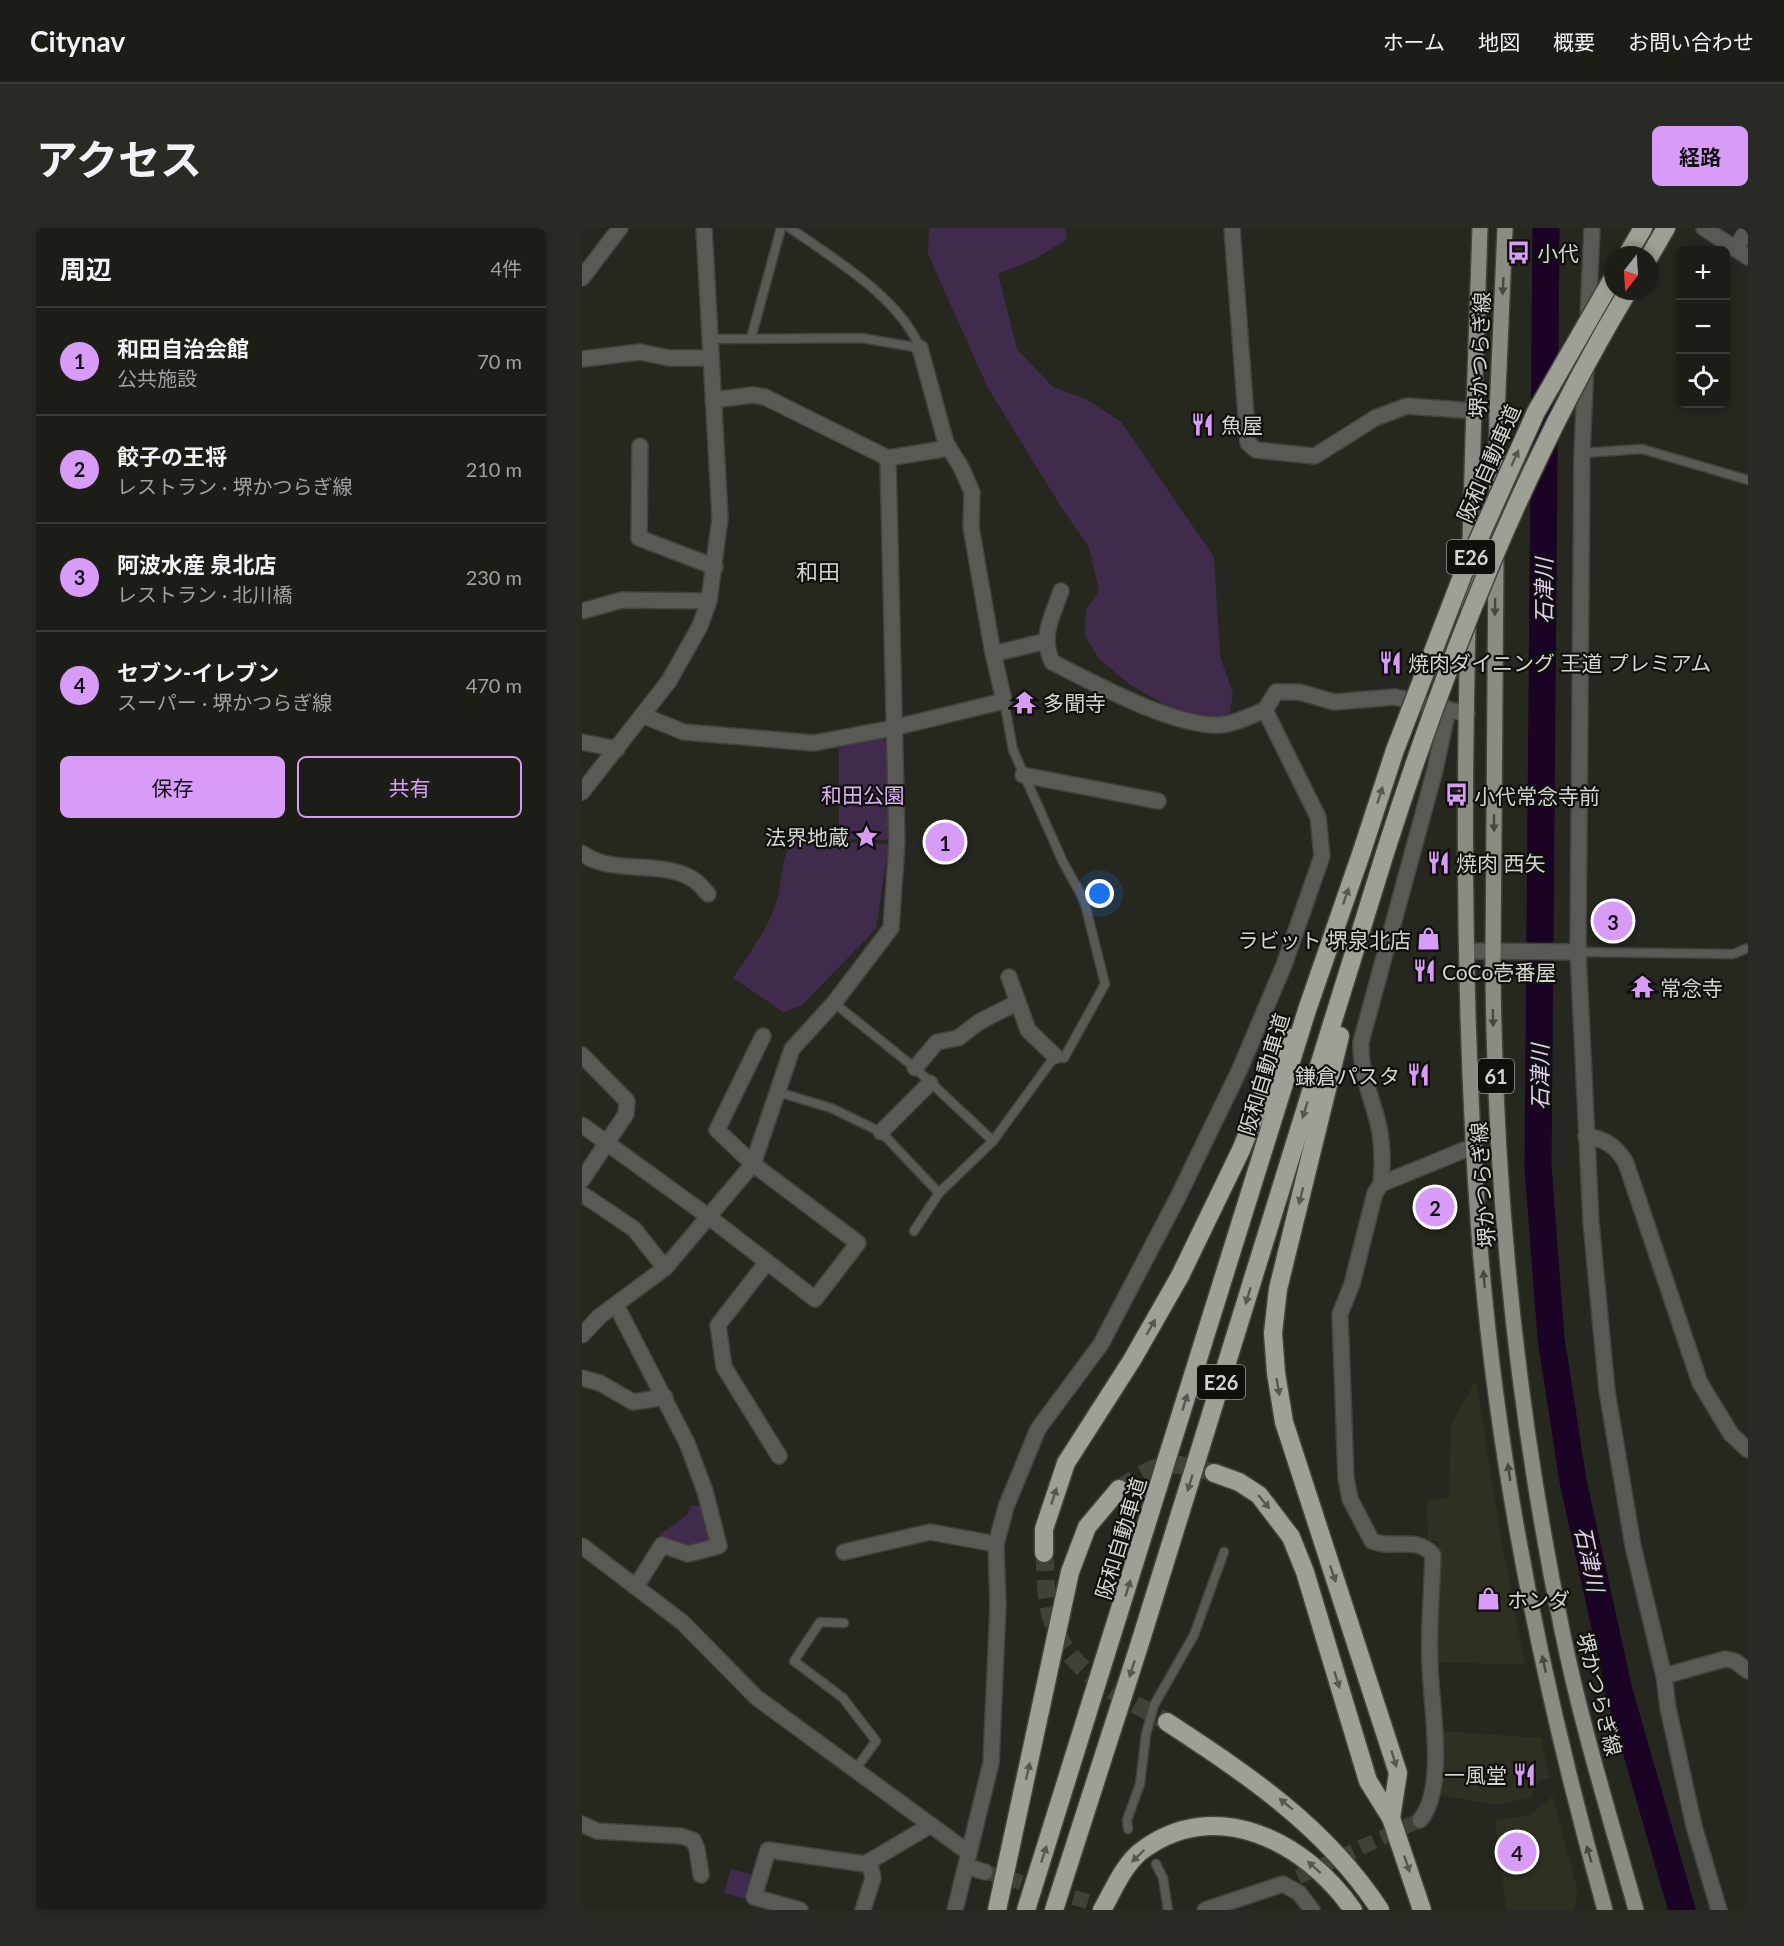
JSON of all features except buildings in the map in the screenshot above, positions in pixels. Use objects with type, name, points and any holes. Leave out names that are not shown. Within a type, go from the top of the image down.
[{"type":"highway","points":[[1632,246],[1643,228]]},
{"type":"highway","points":[[1655,246],[1666,228]]},
{"type":"highway","name":"阪和自動車道","points":[[1026,1910],[1306,1010],[1395,750],[1464,574],[1536,412],[1604,294]]},
{"type":"highway","name":"E26","points":[[1054,1910],[1140,1646],[1416,757],[1481,586],[1557,418],[1623,300]]},
{"type":"highway","points":[[1385,853],[1278,1289],[1272,1333],[1284,1422],[1398,1773],[1391,1818]]},
{"type":"highway","points":[[1044,1553],[1044,1529],[1066,1463],[1132,1360],[1180,1275],[1241,1150],[1280,1055],[1306,1010]]},
{"type":"highway","points":[[1214,1473],[1239,1482],[1259,1496],[1291,1538],[1305,1572],[1368,1781],[1391,1818],[1422,1910]]},
{"type":"highway","points":[[997,1910],[1070,1572],[1087,1527],[1119,1489]]},
{"type":"highway","points":[[1167,1722],[1256,1781],[1298,1814],[1333,1848],[1380,1910]]},
{"type":"highway","points":[[1102,1910],[1120,1877],[1139,1853],[1168,1836],[1202,1826],[1244,1828],[1278,1840],[1314,1865],[1353,1910]]},
{"type":"main road","name":"堺かつらぎ線","points":[[1480,228],[1467,714],[1467,951],[1474,1146],[1489,1331],[1535,1625],[1572,1793],[1605,1910]]},
{"type":"main road","name":"堺かつらぎ線","points":[[1505,228],[1497,414],[1493,952],[1493,1027],[1503,1201],[1515,1329],[1529,1438],[1562,1630],[1636,1910]]},
{"type":"street","points":[[582,278],[620,228]]},
{"type":"street","points":[[582,792],[644,716],[688,649],[709,600],[720,518],[704,228]]},
{"type":"street","points":[[1232,228],[1248,443],[1256,450],[1315,456],[1375,418],[1407,406],[1474,411]]},
{"type":"street","points":[[1592,228],[1582,453],[1574,952],[1596,1287],[1608,1391],[1633,1546],[1664,1676],[1668,1708],[1694,1826],[1719,1910]]},
{"type":"street","points":[[1704,228],[1742,253],[1748,229]]},
{"type":"street","points":[[644,716],[684,732],[779,742],[814,743],[893,728],[1004,701],[993,654],[971,527],[972,492],[948,448],[920,348]]},
{"type":"street","points":[[582,359],[639,352],[669,358],[711,358]]},
{"type":"street","points":[[713,400],[753,394],[765,397],[888,458],[948,448]]},
{"type":"street","points":[[640,446],[639,538],[715,567]]},
{"type":"street","points":[[582,1335],[600,1316],[665,1268],[753,1164],[792,1049],[834,1003],[891,928],[897,842],[888,458]]},
{"type":"street","points":[[1061,591],[1046,641],[1052,662],[1137,703],[1196,723],[1223,725],[1265,710],[1276,692],[1299,692],[1334,702],[1395,697],[1467,714]]},
{"type":"street","points":[[582,611],[622,600],[709,600]]},
{"type":"street","points":[[993,654],[1046,641]]},
{"type":"street","points":[[1420,1820],[1428,1811],[1433,1782],[1436,1717],[1430,1667],[1433,1555],[1426,1547],[1417,1543],[1379,1544],[1372,1541],[1350,1499],[1344,1456],[1340,1314],[1352,1284],[1375,1193],[1381,1184],[1383,1155],[1379,1125],[1360,1061],[1361,1042],[1435,770],[1448,709]]},
{"type":"street","points":[[955,1910],[991,1763],[998,1606],[996,1544],[1021,1466],[1038,1429],[1101,1344],[1178,1197],[1239,1071],[1284,964],[1322,856],[1318,817],[1265,710]]},
{"type":"street","points":[[582,742],[617,749]]},
{"type":"street","points":[[1023,775],[1158,801]]},
{"type":"street","points":[[582,853],[611,864],[676,871],[693,879],[708,894]]},
{"type":"street","points":[[1467,951],[1574,952]]},
{"type":"street","points":[[1009,977],[1028,1030],[1055,1056]]},
{"type":"street","points":[[915,1068],[937,1042],[958,1038],[979,1022],[1018,1002]]},
{"type":"street","points":[[582,1125],[709,1217],[814,1299],[858,1243],[753,1164],[717,1130],[763,1036]]},
{"type":"street","points":[[582,1055],[627,1101],[626,1114],[582,1180]]},
{"type":"street","points":[[881,1132],[930,1083]]},
{"type":"street","points":[[1586,1136],[1608,1143],[1618,1150],[1626,1162],[1700,1383],[1731,1434],[1748,1450]]},
{"type":"street","points":[[1381,1184],[1474,1146]]},
{"type":"street","points":[[582,1194],[634,1229],[665,1268]]},
{"type":"street","points":[[767,1262],[718,1325],[724,1367],[779,1456]]},
{"type":"street","points":[[616,1305],[687,1443],[705,1491],[719,1546],[688,1554],[662,1545],[637,1585]]},
{"type":"street","points":[[582,1378],[600,1383],[633,1402],[665,1397]]},
{"type":"street","points":[[844,1552],[930,1532],[996,1544]]},
{"type":"street","points":[[582,1546],[637,1585],[682,1622],[757,1698],[931,1824],[968,1860],[985,1872]]},
{"type":"street","points":[[1664,1676],[1725,1659],[1735,1661],[1748,1671]]},
{"type":"street","points":[[582,1824],[597,1831],[681,1836],[693,1840],[697,1849],[701,1875]]},
{"type":"street","points":[[800,1910],[754,1897],[768,1850],[865,1864],[931,1824]]},
{"type":"street","points":[[863,1910],[873,1878],[869,1861]]},
{"type":"street","points":[[1205,1910],[1298,1877]]},
{"type":"street","points":[[1283,1884],[1299,1893],[1312,1910]]},
{"type":"lane","points":[[751,338],[781,228]]},
{"type":"lane","points":[[790,228],[857,275],[912,328],[920,348]]},
{"type":"lane","points":[[710,339],[862,338],[920,348]]},
{"type":"lane","points":[[1582,453],[1642,449],[1748,480]]},
{"type":"lane","points":[[914,1231],[939,1193],[993,1141],[1055,1056],[1064,1058],[1106,984],[1084,900],[1063,862],[1013,750],[1004,701]]},
{"type":"lane","points":[[1574,952],[1733,954],[1748,948]]},
{"type":"lane","points":[[834,1003],[915,1068],[993,1141]]},
{"type":"lane","points":[[778,1092],[831,1108],[881,1132],[939,1193]]},
{"type":"lane","points":[[1128,1829],[1127,1820],[1140,1784],[1146,1734],[1154,1705],[1194,1635],[1224,1552]]},
{"type":"lane","points":[[844,1623],[820,1622],[794,1661],[843,1698],[876,1741],[855,1770]]},
{"type":"lane","points":[[1156,1864],[1163,1878],[1168,1910]]},
{"type":"shaded area","points":[[1476,1380],[1501,1537],[1525,1665],[1436,1662],[1438,1541],[1428,1541],[1427,1501],[1449,1497],[1451,1425]]},
{"type":"shaded area","points":[[1442,1731],[1541,1738],[1550,1778],[1539,1781],[1530,1798],[1496,1805],[1442,1795],[1438,1791]]},
{"type":"shaded area","points":[[1553,1796],[1575,1881],[1577,1892],[1575,1910],[1506,1910],[1495,1820],[1531,1815]]},
{"type":"green space","points":[[929,228],[1065,228],[1067,239],[1035,259],[998,274],[1017,349],[1053,387],[1086,399],[1121,422],[1214,557],[1220,656],[1233,694],[1228,721],[1182,714],[1132,686],[1099,659],[1085,636],[1086,610],[1099,591],[1089,547],[1061,507],[987,386],[928,254]]},
{"type":"green space","name":"和田公園","points":[[879,737],[887,743],[889,840],[839,839],[839,746]]},
{"type":"green space","points":[[797,831],[808,832],[808,841],[889,844],[889,856],[886,861],[876,929],[801,1006],[783,1012],[733,978],[760,937],[776,904],[785,857],[796,840]]},
{"type":"green space","points":[[692,1505],[702,1507],[709,1537],[704,1543],[689,1548],[659,1535],[686,1516]]},
{"type":"green space","points":[[731,1869],[753,1875],[746,1899],[724,1893]]},
{"type":"waterway","name":"石津川","points":[[1546,228],[1538,1167],[1551,1338],[1573,1481],[1619,1691],[1682,1910]]},
{"type":"tunnel","points":[[1119,1489],[1144,1473],[1164,1466],[1185,1466],[1214,1473]]},
{"type":"tunnel","points":[[1044,1553],[1046,1591],[1054,1626],[1076,1662],[1109,1689],[1167,1722]]},
{"type":"tunnel","points":[[1298,1877],[1420,1820]]},
{"type":"tunnel","points":[[985,1872],[1117,1910]]},
{"type":"place","name":"小代","points":[[1519,252]]},
{"type":"place","name":"魚屋","points":[[1203,424]]},
{"type":"place","name":"焼肉ダイニング 王道 プレミアム","points":[[1390,662]]},
{"type":"place","name":"多聞寺","points":[[1025,702]]},
{"type":"place","name":"小代常念寺前","points":[[1456,795]]},
{"type":"place","name":"法界地蔵","points":[[867,836]]},
{"type":"place","name":"和田自治会館","points":[[945,842]]},
{"type":"place","name":"焼肉 西矢","points":[[1438,862]]},
{"type":"place","name":"阿波水産 泉北店","points":[[1613,921]]},
{"type":"place","name":"ラビット 堺泉北店","points":[[1429,939]]},
{"type":"place","name":"CoCo壱番屋","points":[[1424,971]]},
{"type":"place","name":"常念寺","points":[[1642,987]]},
{"type":"place","name":"鎌倉パスタ","points":[[1418,1075]]},
{"type":"place","name":"餃子の王将","points":[[1435,1207]]},
{"type":"place","name":"ホンダ","points":[[1489,1599]]},
{"type":"place","name":"一風堂","points":[[1525,1774]]},
{"type":"place","name":"セブン-イレブン","points":[[1517,1852]]},
{"type":"district","name":"和田","points":[[818,571]]}]
